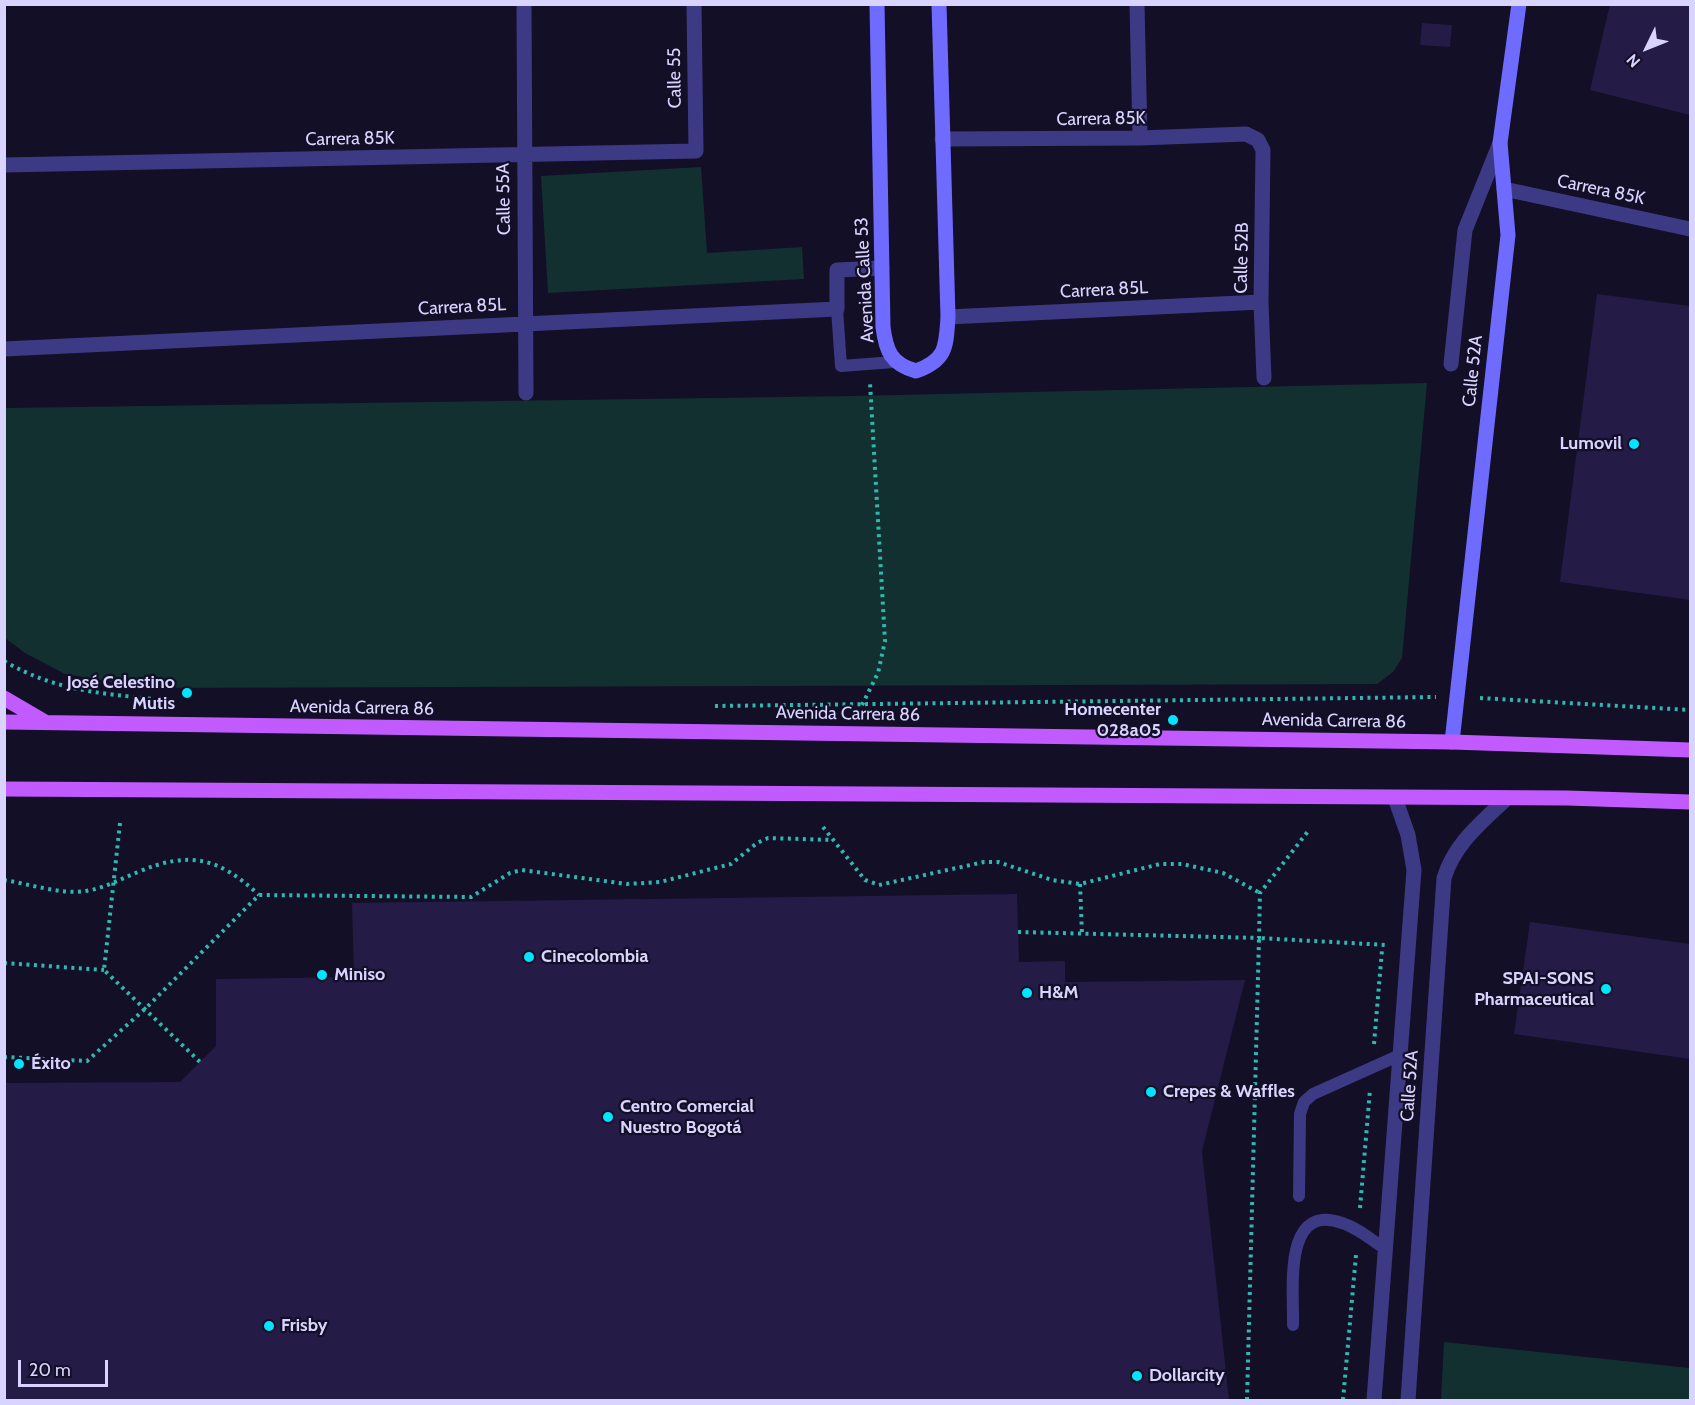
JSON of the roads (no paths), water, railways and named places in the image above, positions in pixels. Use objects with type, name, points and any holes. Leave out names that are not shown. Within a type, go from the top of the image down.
[{"type":"main road","points":[[4,698],[47,723]]},
{"type":"main road","name":"Avenida Carrera 86","points":[[4,722],[1452,742],[1690,750]]},
{"type":"main road","points":[[4,789],[1508,798],[1690,802]]},
{"type":"street","name":"Calle 55A","points":[[524,4],[526,393]]},
{"type":"street","name":"Calle 55","points":[[694,4],[696,151]]},
{"type":"street","name":"Avenida Calle 53","points":[[877,4],[882,268],[886,347],[894,362],[916,371],[930,366],[945,348],[948,317],[939,4]]},
{"type":"street","points":[[1137,4],[1140,138]]},
{"type":"street","name":"Calle 52A","points":[[1452,742],[1508,235],[1500,143],[1520,4]]},
{"type":"street","name":"Carrera 85K","points":[[942,139],[1140,138],[1246,134],[1258,140]]},
{"type":"street","name":"Calle 52B","points":[[1258,140],[1263,150],[1261,302],[1264,378]]},
{"type":"street","points":[[1452,364],[1465,230],[1500,143]]},
{"type":"street","name":"Carrera 85K","points":[[4,165],[696,151]]},
{"type":"street","name":"Carrera 85K","points":[[1504,189],[1690,228]]},
{"type":"street","points":[[837,309],[837,270],[882,268]]},
{"type":"street","name":"Carrera 85L","points":[[948,317],[1261,302]]},
{"type":"street","name":"Carrera 85L","points":[[4,349],[837,309]]},
{"type":"street","name":"Calle 52A","points":[[1374,1401],[1414,870],[1408,836],[1395,798]]},
{"type":"street","name":"Calle 52A","points":[[1408,1401],[1444,878],[1449,859],[1464,838],[1508,798]]},
{"type":"lane","points":[[837,309],[841,366],[894,362]]},
{"type":"lane","points":[[1299,1196],[1300,1114],[1304,1102],[1313,1094],[1400,1055]]},
{"type":"lane","points":[[1293,1325],[1295,1249],[1299,1235],[1305,1228],[1321,1221],[1342,1222],[1385,1250]]},
{"type":"place","name":"Lumovil","points":[[1634,444]]},
{"type":"place","name":"José Celestino Mutis","points":[[187,693]]},
{"type":"place","name":"Homecenter 028a05","points":[[1173,720]]},
{"type":"place","name":"Cinecolombia","points":[[529,957]]},
{"type":"place","name":"Miniso","points":[[322,975]]},
{"type":"place","name":"SPAI-SONS Pharmaceutical","points":[[1606,989]]},
{"type":"place","name":"H&M","points":[[1027,993]]},
{"type":"place","name":"Éxito","points":[[19,1064]]},
{"type":"place","name":"Crepes & Waffles","points":[[1151,1092]]},
{"type":"place","name":"Centro Comercial Nuestro Bogotá","points":[[608,1117]]},
{"type":"place","name":"Frisby","points":[[269,1326]]},
{"type":"place","name":"Dollarcity","points":[[1137,1376]]}]
